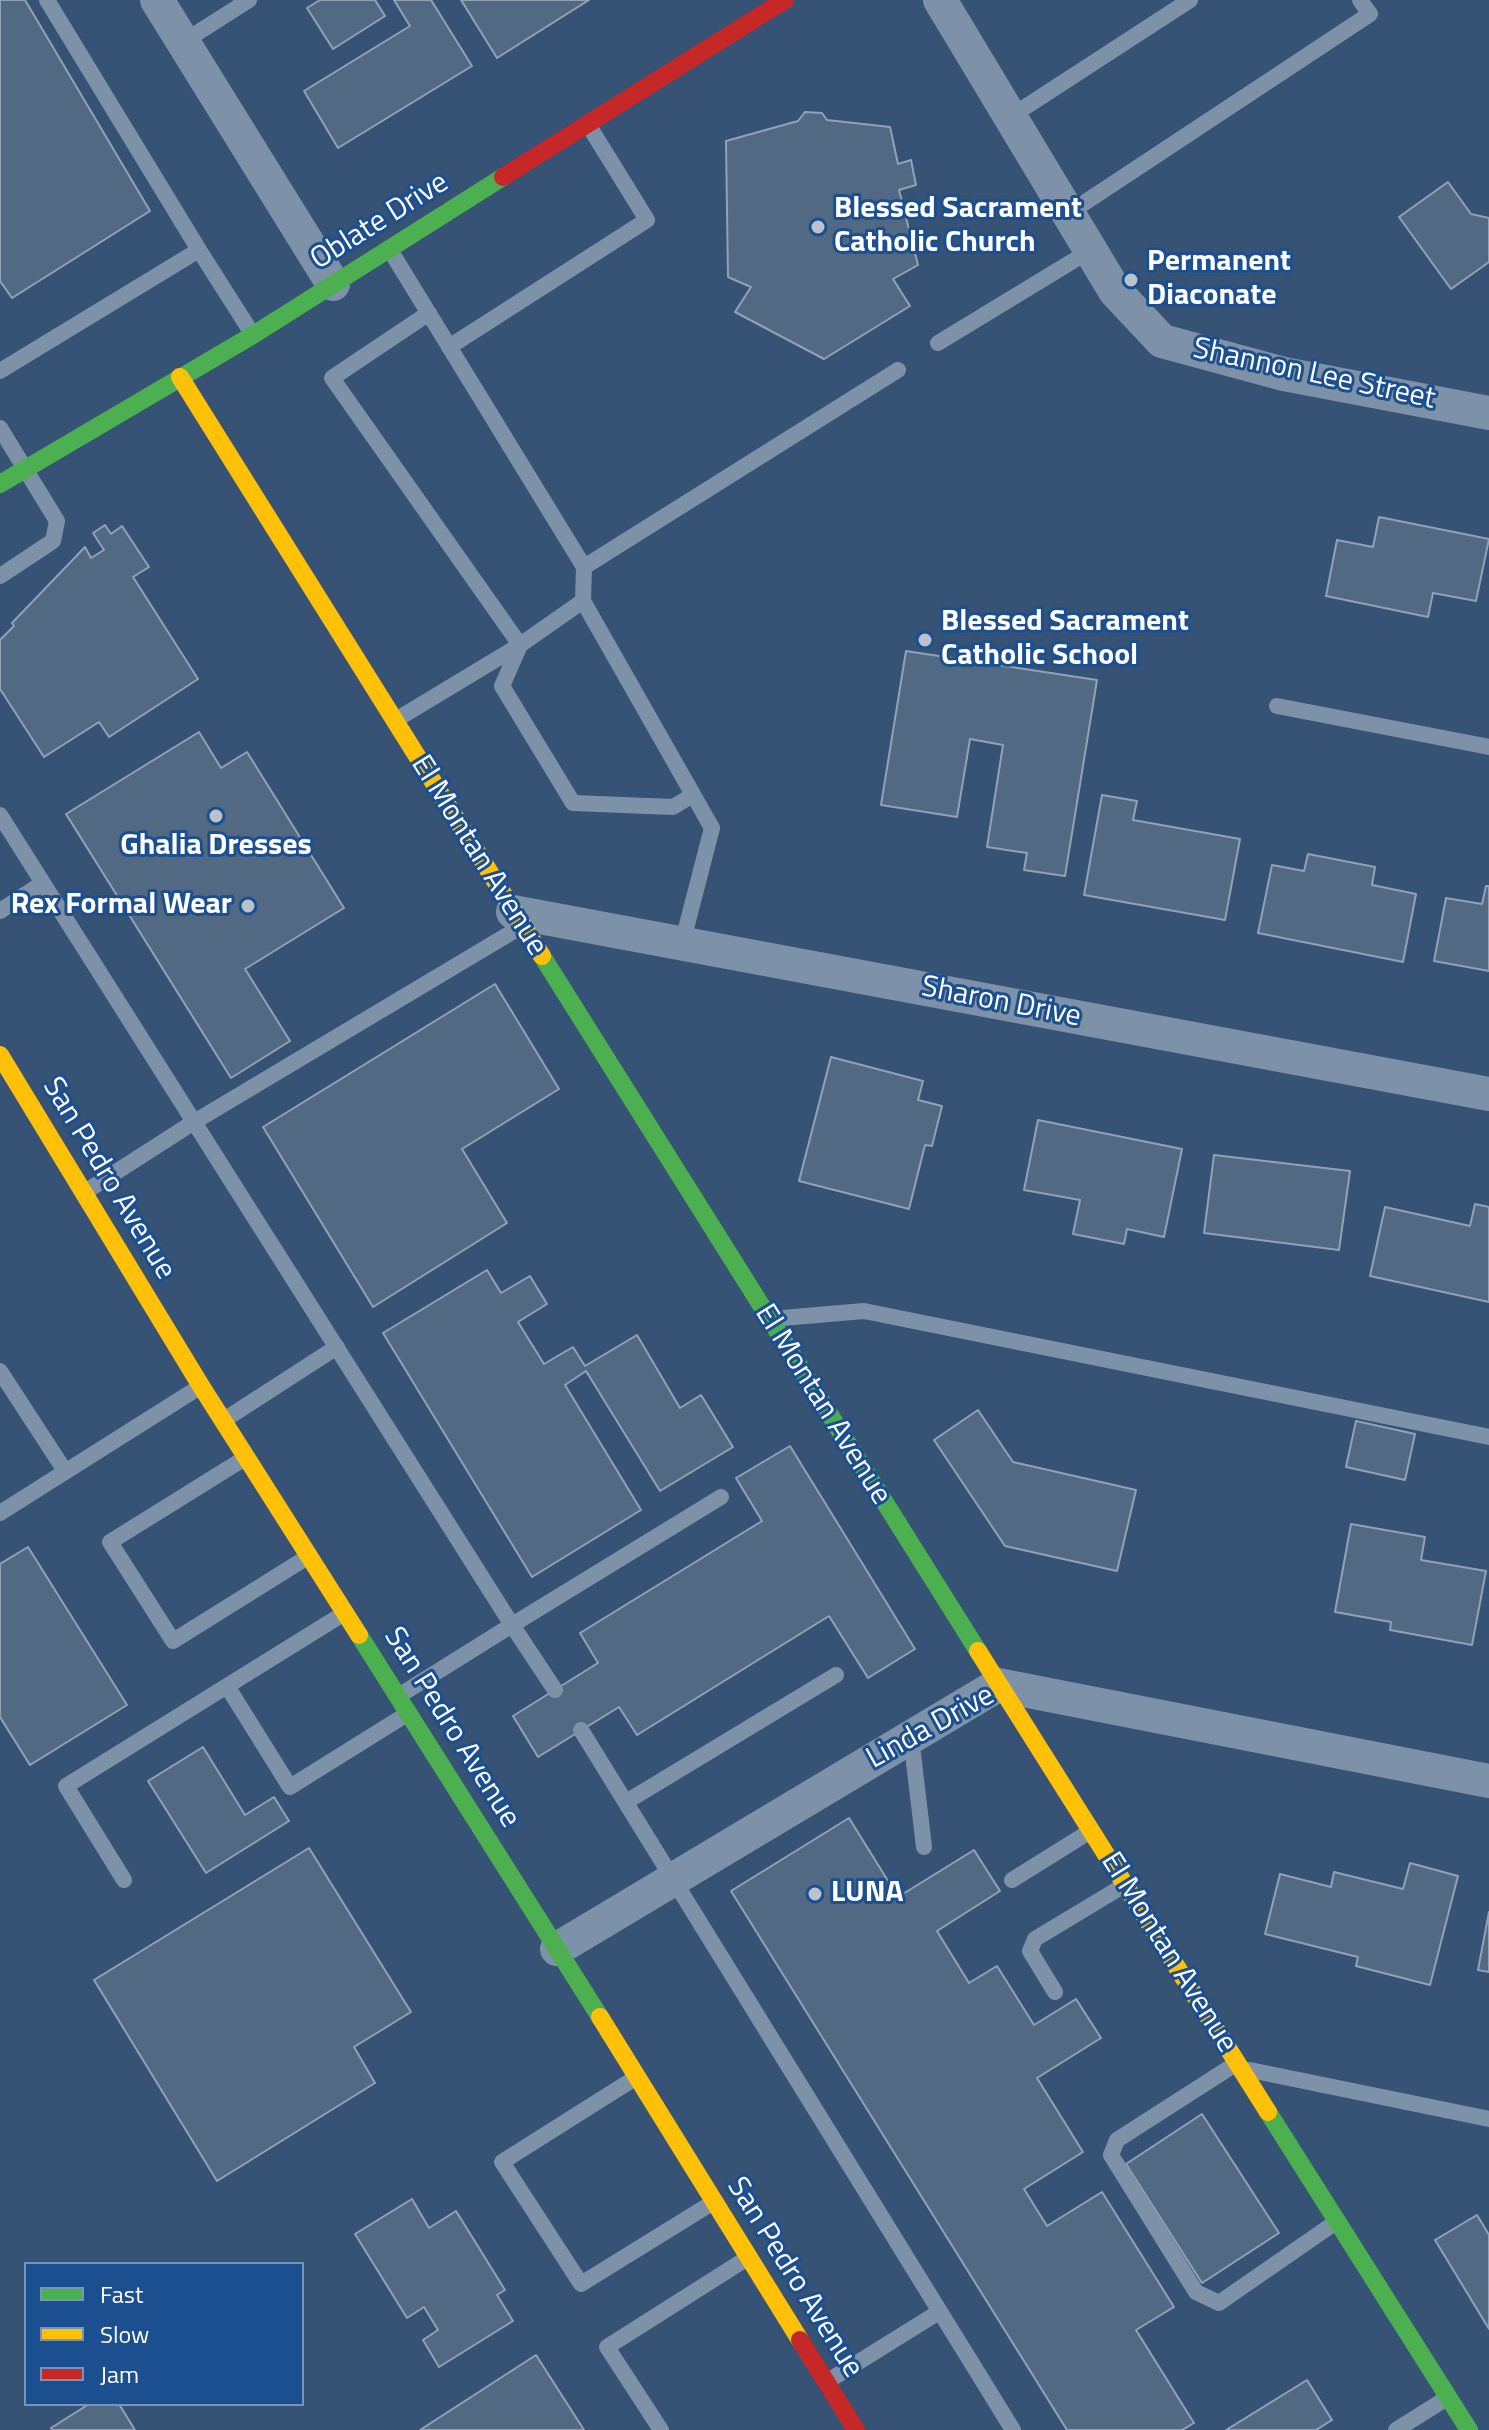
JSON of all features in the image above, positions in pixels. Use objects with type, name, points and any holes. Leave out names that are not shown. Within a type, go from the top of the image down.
[{"type":"street","points":[[157,0],[333,284]]},
{"type":"street","name":"Oblate Drive","points":[[0,484],[253,335],[785,0]]},
{"type":"street","name":"Shannon Lee Street","points":[[948,6],[1010,117],[1115,291],[1162,341],[1284,374],[1489,413]]},
{"type":"street","name":"El Montan Avenue","points":[[180,377],[768,1319],[1469,2430]]},
{"type":"street","name":"Sharon Drive","points":[[517,919],[682,944],[1489,1094]]},
{"type":"street","name":"San Pedro Avenue","points":[[0,1055],[201,1386],[409,1713],[856,2430]]},
{"type":"street","name":"Linda Drive","points":[[557,1949],[998,1685],[1489,1781]]},
{"type":"lane","points":[[47,0],[253,335]]},
{"type":"lane","points":[[183,42],[249,0]]},
{"type":"lane","points":[[1010,117],[1190,0]]},
{"type":"lane","points":[[1069,213],[1370,14],[1360,0]]},
{"type":"lane","points":[[449,347],[647,220],[587,124]]},
{"type":"lane","points":[[389,249],[584,567],[583,601],[712,828],[682,944]]},
{"type":"lane","points":[[0,371],[199,250]]},
{"type":"lane","points":[[938,343],[1091,250]]},
{"type":"lane","points":[[429,313],[332,378],[520,645]]},
{"type":"lane","points":[[584,567],[898,370]]},
{"type":"lane","points":[[0,428],[57,521],[53,541],[0,576]]},
{"type":"lane","points":[[394,721],[520,645],[583,601]]},
{"type":"lane","points":[[520,645],[502,686],[573,803],[673,807],[693,795]]},
{"type":"lane","points":[[1277,706],[1489,747]]},
{"type":"lane","points":[[0,815],[555,1690]]},
{"type":"lane","points":[[0,911],[43,883]]},
{"type":"lane","points":[[83,1193],[517,919]]},
{"type":"lane","points":[[768,1319],[864,1311],[1489,1437]]},
{"type":"lane","points":[[223,1420],[337,1347]]},
{"type":"lane","points":[[0,1371],[65,1471]]},
{"type":"lane","points":[[0,1513],[201,1386]]},
{"type":"lane","points":[[246,1457],[110,1542],[118,1555],[173,1641],[309,1557]]},
{"type":"lane","points":[[398,1697],[721,1497]]},
{"type":"lane","points":[[124,1880],[66,1786],[344,1613]]},
{"type":"lane","points":[[626,1802],[836,1675]]},
{"type":"lane","points":[[227,1686],[290,1787],[409,1713]]},
{"type":"lane","points":[[581,1730],[1013,2430]]},
{"type":"lane","points":[[911,1737],[924,1847]]},
{"type":"lane","points":[[1012,1880],[1090,1831]]},
{"type":"lane","points":[[1055,1992],[1030,1951],[1035,1939],[1125,1885]]},
{"type":"lane","points":[[1337,2221],[1219,2303],[1196,2292],[1111,2155],[1117,2140],[1239,2065],[1489,2119]]},
{"type":"lane","points":[[637,2077],[502,2162],[581,2284],[714,2201]]},
{"type":"lane","points":[[661,2430],[607,2347],[749,2257]]},
{"type":"lane","points":[[826,2383],[939,2312]]},
{"type":"lane","points":[[1396,2430],[1449,2397]]},
{"type":"building","points":[[0,0],[25,0],[150,211],[12,298],[0,281]]},
{"type":"building","points":[[320,0],[375,0],[385,16],[333,49],[307,8]]},
{"type":"building","points":[[394,0],[431,0],[472,66],[338,148],[304,91],[410,26]]},
{"type":"building","points":[[461,0],[589,0],[497,58]]},
{"type":"building","name":"Blessed Sacrament Catholic Church","points":[[805,112],[822,113],[827,120],[890,127],[898,164],[911,160],[916,185],[899,190],[918,265],[893,279],[910,306],[824,359],[735,312],[751,287],[728,277],[726,141],[798,121]]},
{"type":"building","points":[[1448,182],[1471,214],[1489,218],[1489,262],[1451,289],[1399,217]]},
{"type":"building","points":[[1379,517],[1489,539],[1476,601],[1433,593],[1428,617],[1326,596],[1337,540],[1373,547]]},
{"type":"building","points":[[105,525],[111,534],[122,526],[149,567],[133,577],[198,679],[109,737],[99,722],[44,757],[0,689],[0,640],[14,626],[12,623],[85,547],[91,558],[104,550],[93,533]]},
{"type":"building","points":[[906,651],[1097,680],[1065,876],[1024,870],[1027,853],[987,847],[1003,745],[970,739],[957,817],[881,805]]},
{"type":"building","points":[[199,732],[221,768],[247,752],[344,908],[245,969],[290,1041],[231,1078],[66,814]]},
{"type":"building","points":[[1102,795],[1137,801],[1133,820],[1240,839],[1225,920],[1084,895]]},
{"type":"building","points":[[1308,854],[1375,867],[1372,885],[1416,894],[1403,962],[1258,933],[1272,865],[1304,871]]},
{"type":"building","points":[[1486,886],[1489,886],[1489,971],[1434,961],[1446,898],[1482,904]]},
{"type":"building","points":[[495,984],[559,1089],[462,1149],[507,1223],[373,1307],[263,1127]]},
{"type":"building","points":[[831,1057],[923,1081],[918,1100],[942,1106],[932,1146],[925,1145],[909,1209],[799,1181]]},
{"type":"building","points":[[1038,1120],[1182,1149],[1164,1237],[1127,1229],[1124,1244],[1073,1234],[1080,1200],[1024,1190]]},
{"type":"building","points":[[1214,1155],[1350,1171],[1339,1250],[1204,1233]]},
{"type":"building","points":[[1475,1204],[1489,1207],[1489,1302],[1370,1276],[1385,1207],[1470,1226]]},
{"type":"building","points":[[487,1270],[501,1293],[530,1276],[547,1304],[518,1322],[544,1364],[573,1347],[585,1366],[637,1335],[680,1408],[701,1395],[733,1447],[660,1491],[586,1371],[565,1385],[641,1510],[532,1577],[383,1333]]},
{"type":"building","points":[[978,1410],[1013,1462],[1136,1490],[1117,1571],[1005,1546],[934,1440]]},
{"type":"building","points":[[1356,1421],[1415,1434],[1405,1480],[1346,1467]]},
{"type":"building","points":[[790,1446],[915,1649],[868,1678],[829,1616],[637,1735],[619,1707],[538,1757],[513,1716],[598,1663],[580,1633],[762,1521],[736,1478]]},
{"type":"building","points":[[1351,1524],[1425,1537],[1421,1560],[1486,1571],[1472,1645],[1390,1630],[1391,1622],[1335,1612]]},
{"type":"building","points":[[28,1547],[127,1705],[30,1765],[0,1717],[0,1564]]},
{"type":"building","points":[[203,1747],[245,1815],[274,1797],[289,1821],[206,1873],[148,1781]]},
{"type":"building","points":[[849,1818],[898,1897],[974,1850],[1000,1891],[937,1931],[969,1983],[997,1966],[1034,2025],[1076,1999],[1101,2038],[1037,2078],[1083,2152],[1024,2189],[1047,2226],[1102,2192],[1174,2307],[1136,2330],[1194,2423],[1182,2430],[1067,2430],[731,1891]]},
{"type":"building","points":[[309,1848],[411,2012],[354,2047],[375,2083],[217,2181],[94,1980]]},
{"type":"building","points":[[1410,1863],[1458,1876],[1430,1985],[1356,1966],[1358,1957],[1265,1934],[1280,1874],[1331,1887],[1334,1872],[1403,1889]]},
{"type":"building","points":[[1489,1912],[1489,1972],[1478,1970]]},
{"type":"building","points":[[1202,2114],[1279,2233],[1202,2283],[1126,2164]]},
{"type":"building","points":[[412,2199],[429,2228],[456,2211],[505,2290],[497,2295],[513,2321],[439,2367],[423,2340],[438,2330],[424,2307],[407,2318],[355,2234]]},
{"type":"building","points":[[1477,2215],[1489,2235],[1489,2329],[1435,2240]]},
{"type":"building","points":[[536,2355],[584,2430],[420,2430]]},
{"type":"building","points":[[1307,2380],[1332,2420],[1316,2430],[1226,2430]]},
{"type":"building","points":[[86,2406],[120,2406],[135,2430],[52,2430]]},
{"type":"traffic: fast","points":[[0,484],[253,335],[503,177]]},
{"type":"traffic: fast","points":[[542,956],[978,1651]]},
{"type":"traffic: fast","points":[[359,1635],[600,2017]]},
{"type":"traffic: fast","points":[[1268,2112],[1469,2430]]},
{"type":"traffic: slow","points":[[180,377],[542,956]]},
{"type":"traffic: slow","points":[[0,1055],[201,1386],[359,1635]]},
{"type":"traffic: slow","points":[[978,1651],[1268,2112]]},
{"type":"traffic: slow","points":[[600,2017],[800,2340]]},
{"type":"traffic: jam","points":[[503,177],[785,0]]},
{"type":"traffic: jam","points":[[800,2340],[856,2430]]},
{"type":"place","name":"Blessed Sacrament Catholic Church","points":[[818,227]]},
{"type":"place","name":"Permanent Diaconate","points":[[1131,280]]},
{"type":"place","name":"Blessed Sacrament Catholic School","points":[[925,640]]},
{"type":"place","name":"Ghalia Dresses","points":[[216,816]]},
{"type":"place","name":"Rex Formal Wear","points":[[248,906]]},
{"type":"place","name":"LUNA","points":[[815,1894]]}]
